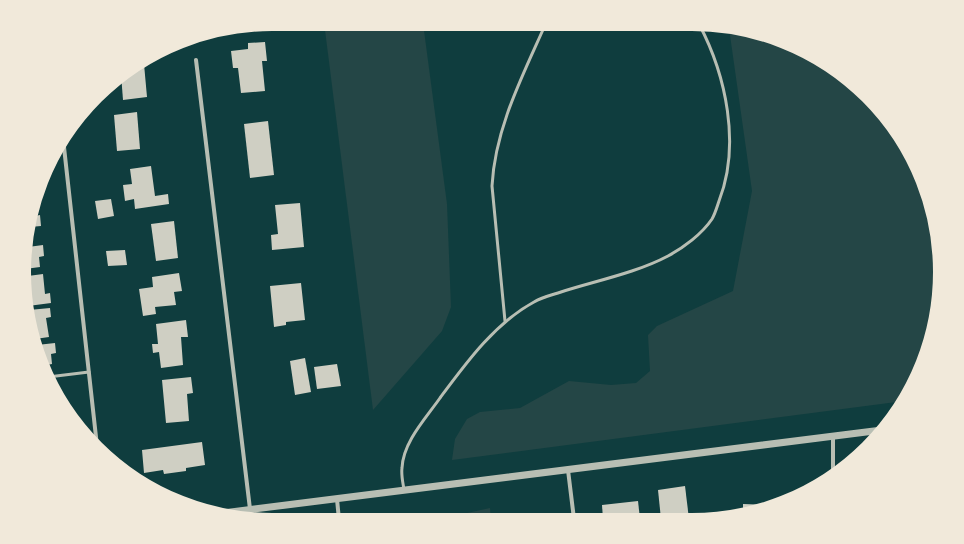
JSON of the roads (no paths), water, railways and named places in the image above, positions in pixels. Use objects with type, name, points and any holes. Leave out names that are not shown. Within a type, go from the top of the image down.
[{"type":"street","points":[[196,60],[250,509]]},
{"type":"street","points":[[64,148],[96,438]]},
{"type":"street","points":[[235,511],[875,431]]},
{"type":"street","points":[[833,436],[833,468]]},
{"type":"street","points":[[568,470],[573,514]]},
{"type":"street","points":[[337,499],[338,514]]},
{"type":"lane","points":[[505,321],[492,186],[493,165],[499,138],[543,30]]},
{"type":"lane","points":[[404,490],[402,468],[405,452],[417,429],[452,382],[505,321],[534,301],[630,271],[667,256],[692,240],[712,219],[724,187],[729,154],[728,122],[724,92],[715,58],[702,31]]},
{"type":"lane","points":[[54,376],[89,372]]}]
